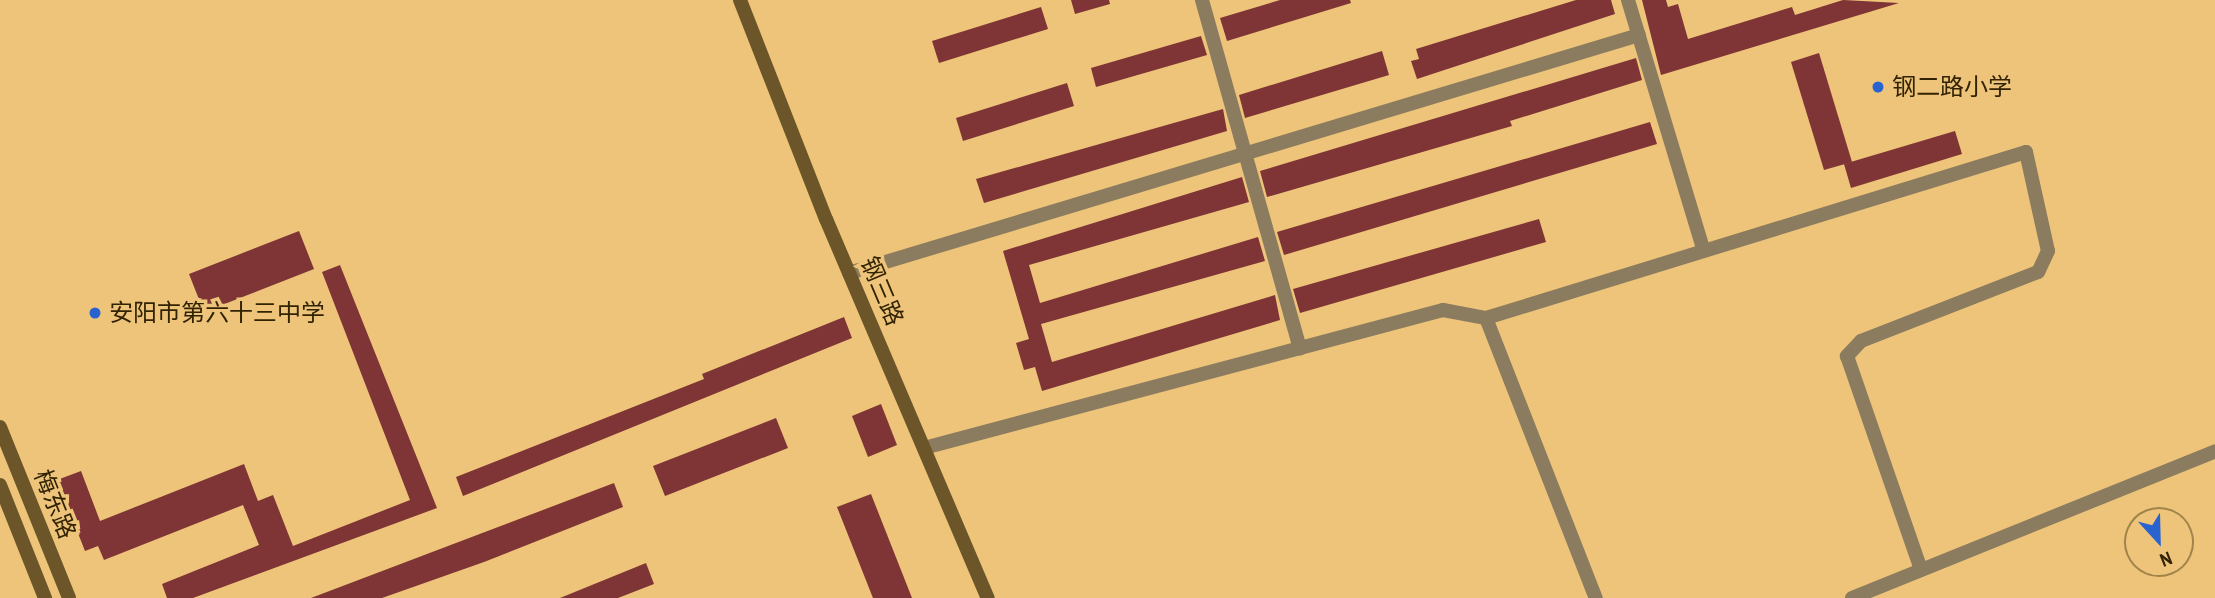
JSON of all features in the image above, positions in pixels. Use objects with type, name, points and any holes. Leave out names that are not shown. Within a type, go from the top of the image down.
[{"type":"street","name":"钢三路","points":[[740,0],[849,273],[988,598]]},
{"type":"street","points":[[1202,0],[1300,348]]},
{"type":"street","points":[[1628,0],[1704,251]]},
{"type":"street","points":[[849,273],[1639,35]]},
{"type":"street","points":[[924,448],[1443,310],[1486,318],[2026,152],[2048,251],[2038,272],[1861,341],[1847,356],[1921,570]]},
{"type":"street","points":[[1486,318],[1596,598]]},
{"type":"street","name":"梅东路","points":[[0,426],[69,598]]},
{"type":"street","points":[[1852,598],[2215,451]]},
{"type":"street","name":"梅东路","points":[[0,485],[46,598]]},
{"type":"building","points":[[1071,0],[1109,0],[1110,4],[1075,14]]},
{"type":"building","points":[[1280,0],[1350,0],[1351,3],[1227,41],[1220,18]]},
{"type":"building","points":[[1576,0],[1611,0],[1615,14],[1417,79],[1411,61],[1419,59],[1416,49]]},
{"type":"building","points":[[1642,0],[1666,0],[1668,7],[1678,4],[1688,39],[1792,7],[1795,15],[1843,0],[1899,3],[1661,75]]},
{"type":"building","points":[[1041,7],[1048,29],[939,63],[932,41]]},
{"type":"building","points":[[1201,36],[1207,55],[1096,87],[1091,68]]},
{"type":"building","points":[[1382,51],[1389,75],[1245,118],[1239,95]]},
{"type":"building","points":[[1819,53],[1852,162],[1824,170],[1791,62]]},
{"type":"building","points":[[1636,58],[1642,80],[1510,121],[1512,126],[1267,197],[1260,171]]},
{"type":"building","points":[[1067,83],[1074,106],[963,141],[956,118]]},
{"type":"building","points":[[1223,109],[1227,131],[984,203],[976,179]]},
{"type":"building","points":[[1650,122],[1657,144],[1284,255],[1277,232]]},
{"type":"building","points":[[1955,131],[1962,154],[1851,188],[1844,164]]},
{"type":"building","points":[[1242,177],[1249,202],[1029,265],[1040,303],[1258,237],[1265,261],[1041,324],[1052,362],[1275,295],[1280,320],[1042,391],[1035,367],[1024,370],[1016,343],[1029,339],[1003,251]]},
{"type":"building","points":[[1539,219],[1546,242],[1300,313],[1293,289]]},
{"type":"building","points":[[299,231],[314,269],[204,312],[189,274]]},
{"type":"building","points":[[340,265],[437,508],[193,598],[167,598],[162,584],[259,545],[243,505],[104,560],[98,546],[85,551],[57,480],[81,471],[100,521],[244,464],[258,501],[273,495],[293,546],[410,500],[322,272]]},
{"type":"building","points":[[844,317],[852,338],[463,496],[456,477],[704,379],[702,374]]},
{"type":"building","points":[[881,404],[897,445],[868,457],[852,416]]},
{"type":"building","points":[[776,418],[788,448],[665,496],[653,466]]},
{"type":"building","points":[[614,483],[623,507],[484,562],[382,598],[311,598]]},
{"type":"building","points":[[871,494],[912,598],[873,598],[837,507]]},
{"type":"building","points":[[646,563],[654,584],[618,598],[560,598]]},
{"type":"place","name":"钢二路小学","points":[[1878,87]]},
{"type":"place","name":"安阳市第六十三中学","points":[[95,313]]}]
